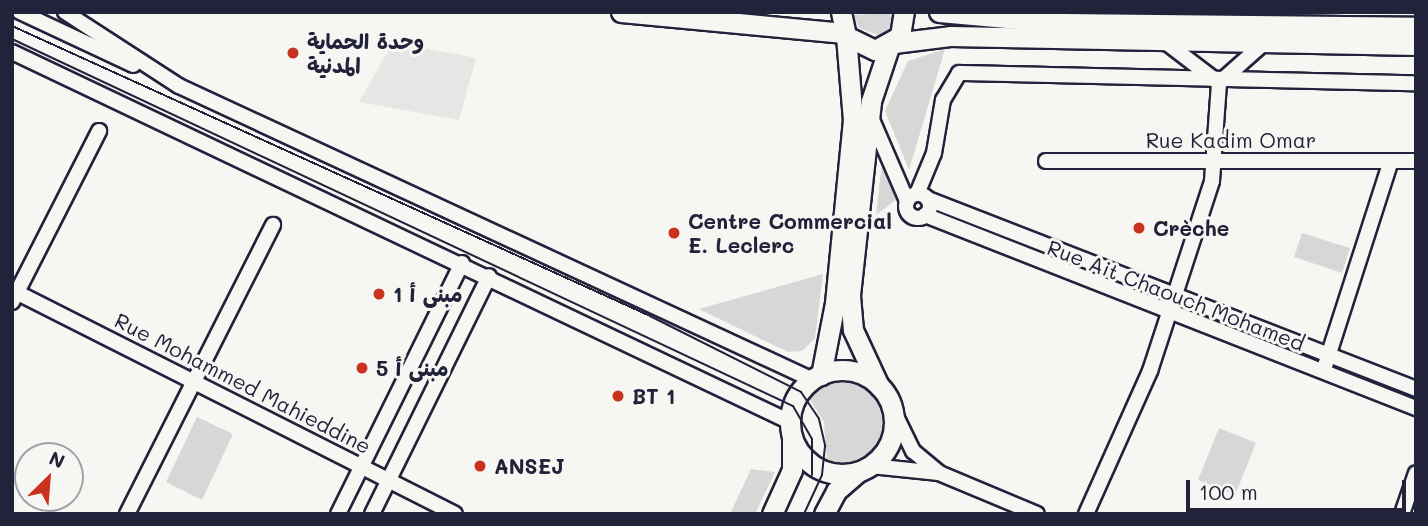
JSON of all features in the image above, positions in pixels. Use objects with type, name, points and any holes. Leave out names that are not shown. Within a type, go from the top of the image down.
[{"type":"main road","points":[[621,12],[803,19],[845,35],[867,50],[970,36],[1168,44],[1416,45]]},
{"type":"main road","points":[[772,514],[792,470],[791,428],[797,398],[817,377],[834,317],[852,133],[841,12]]},
{"type":"main road","points":[[824,514],[844,482],[865,469],[891,440],[893,410],[879,386],[850,316],[869,114],[904,12]]},
{"type":"main road","points":[[939,12],[1063,23],[1416,27]]},
{"type":"main road","points":[[817,377],[852,372],[879,386]]},
{"type":"main road","points":[[791,428],[815,466],[834,474],[865,469]]},
{"type":"street","points":[[20,12],[817,377]]},
{"type":"street","points":[[65,12],[179,86]]},
{"type":"street","points":[[1168,44],[1219,83]]},
{"type":"street","points":[[1086,514],[1170,314],[1217,161],[1219,83],[1263,44]]},
{"type":"street","points":[[12,52],[489,276],[791,428]]},
{"type":"street","points":[[917,198],[934,153],[943,100],[959,73],[1219,83],[1416,83]]},
{"type":"street","points":[[869,114],[925,215]]},
{"type":"street","points":[[14,295],[99,131]]},
{"type":"street","name":"Rue Kadim Omar","points":[[1046,161],[1416,161]]},
{"type":"street","points":[[1322,374],[1391,161]]},
{"type":"street","points":[[917,198],[1416,390]]},
{"type":"street","name":"Rue Ait Chaouch Mohamed","points":[[917,198],[910,215],[925,215],[1322,374],[1416,408]]},
{"type":"street","points":[[127,514],[273,225]]},
{"type":"street","points":[[338,514],[462,263]]},
{"type":"street","points":[[372,514],[489,276]]},
{"type":"street","name":"Rue Mohammed Mahieddine","points":[[14,295],[195,382],[454,514]]},
{"type":"street","points":[[893,410],[913,451],[939,472],[1037,514]]},
{"type":"street","points":[[865,469],[939,472]]},
{"type":"street","points":[[1402,514],[1416,473]]},
{"type":"shaded area","points":[[897,12],[891,29],[878,35],[859,28],[853,15]]},
{"type":"shaded area","points":[[393,42],[476,58],[459,120],[359,102]]},
{"type":"shaded area","points":[[945,49],[909,170],[885,111],[908,61]]},
{"type":"shaded area","points":[[882,163],[896,200],[876,215]]},
{"type":"shaded area","points":[[1302,233],[1350,248],[1342,273],[1294,257]]},
{"type":"shaded area","points":[[823,274],[815,338],[802,351],[788,352],[699,309]]},
{"type":"shaded area","points":[[836,378],[866,385],[877,395],[886,422],[878,448],[842,467],[827,464],[824,422],[807,395]]},
{"type":"shaded area","points":[[197,417],[233,434],[202,500],[166,482]]},
{"type":"shaded area","points":[[1219,428],[1256,443],[1235,495],[1198,480]]},
{"type":"shaded area","points":[[751,469],[775,472],[755,514],[730,514]]},
{"type":"tram line","points":[[12,26],[650,316],[801,392],[819,419],[825,446],[822,475],[804,514]]},
{"type":"tram line","points":[[12,39],[793,406],[812,439],[812,475]]},
{"type":"place","name":"وحدة الحماية المدنية","points":[[293,53]]},
{"type":"place","name":"Crèche","points":[[1139,228]]},
{"type":"place","name":"Centre Commercial E. Leclerc","points":[[674,233]]},
{"type":"place","name":"مبنى أ 1","points":[[379,294]]},
{"type":"place","name":"مبنى أ 5","points":[[362,368]]},
{"type":"place","name":"BT 1","points":[[618,396]]},
{"type":"place","name":"ANSEJ","points":[[480,466]]}]
